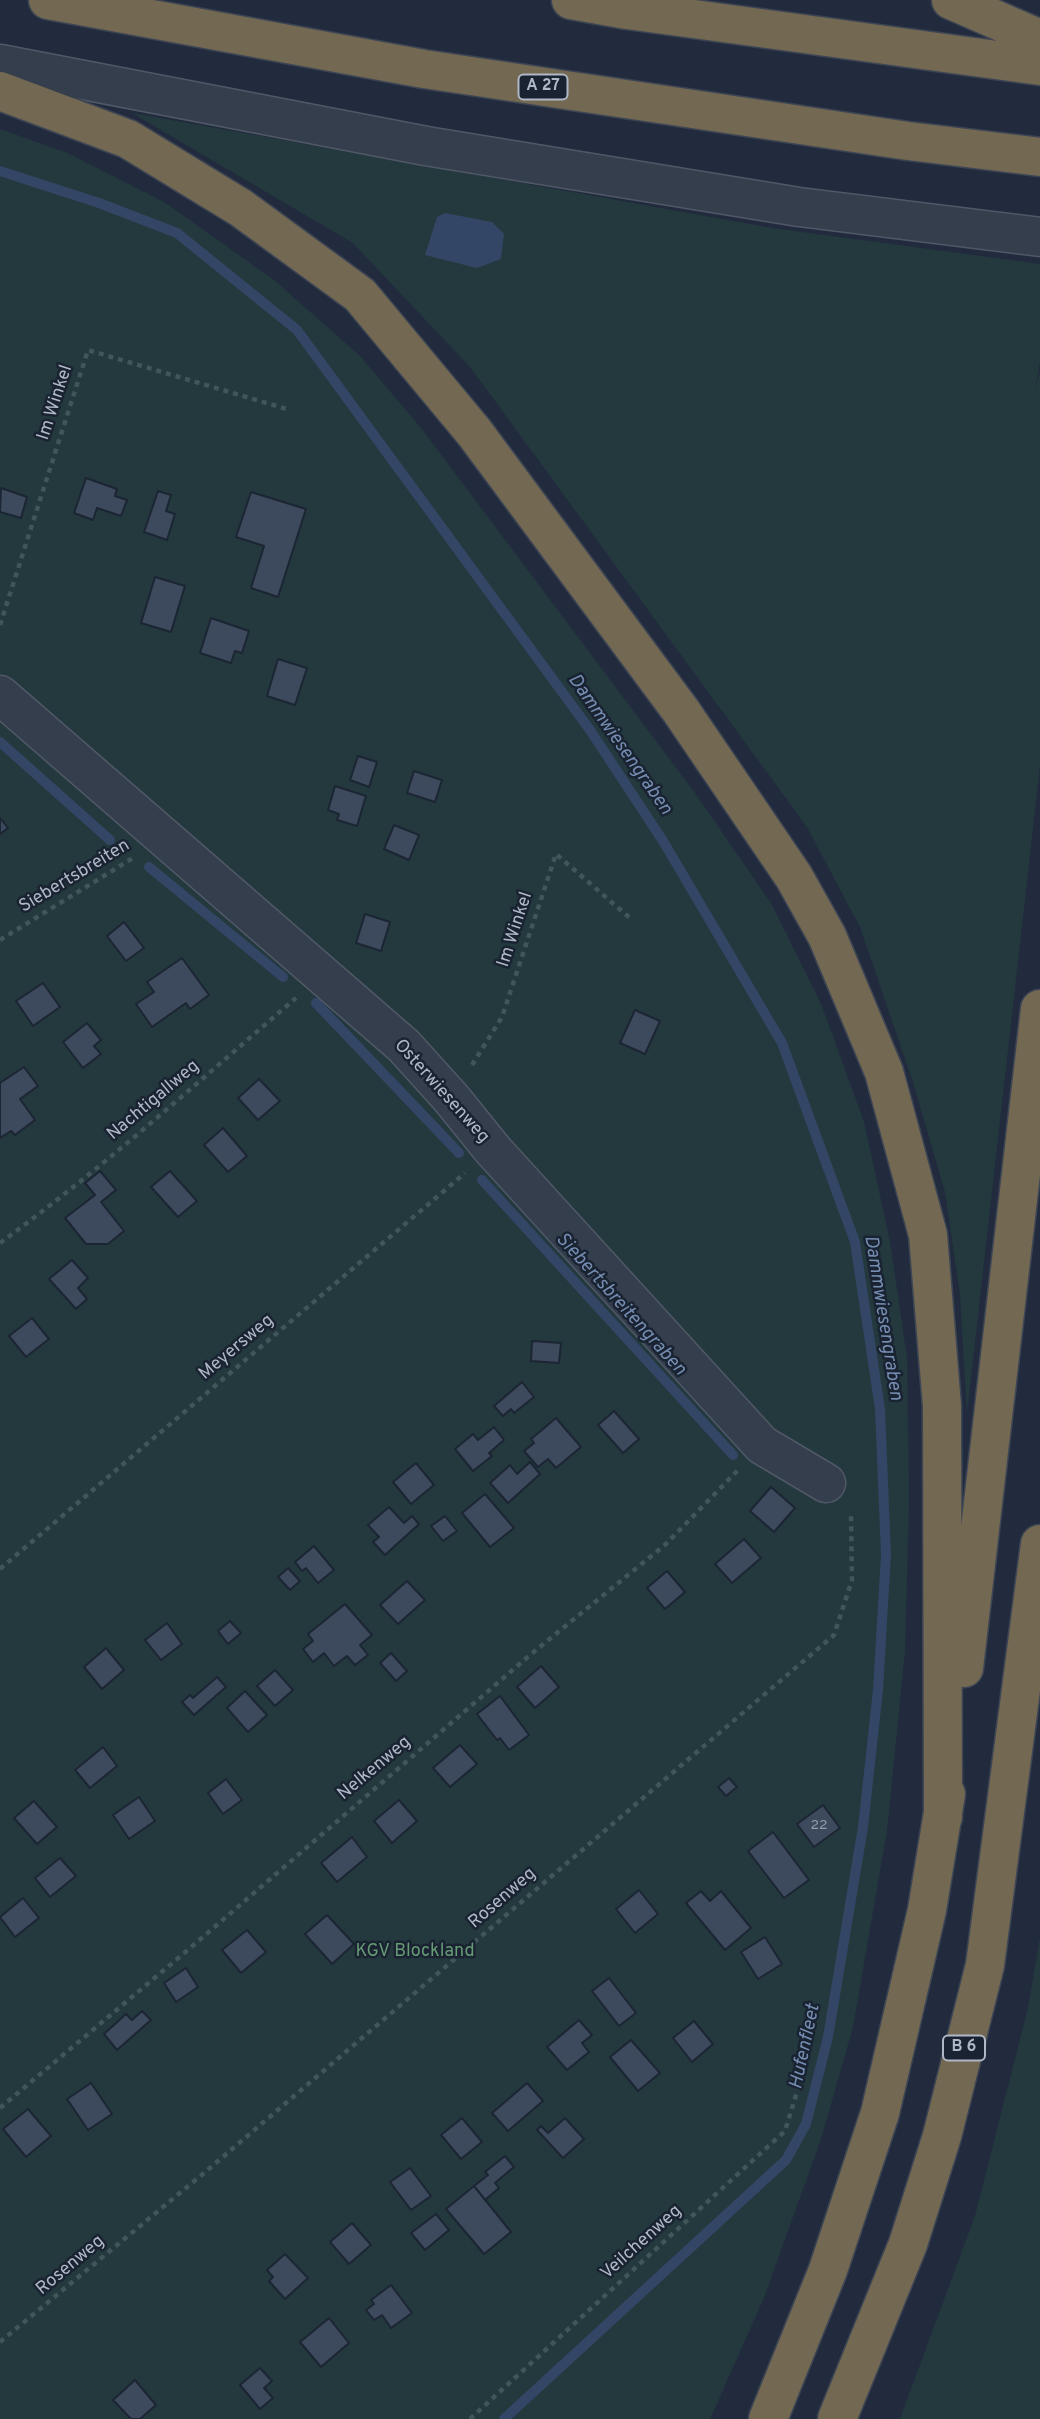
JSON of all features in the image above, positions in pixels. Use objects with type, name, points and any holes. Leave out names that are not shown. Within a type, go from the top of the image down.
[{"type":"highway","name":"A 27","points":[[48,0],[424,69],[908,141],[1040,157]]},
{"type":"highway","points":[[571,0],[1040,66]]},
{"type":"highway","points":[[951,0],[1040,39]]},
{"type":"highway","points":[[970,55],[1040,57]]},
{"type":"highway","points":[[0,91],[128,139],[241,208],[360,295],[474,432],[673,701],[794,877],[827,936],[884,1072],[928,1235],[942,1406],[943,1817]]},
{"type":"highway","points":[[768,2419],[828,2270],[880,2113],[927,1910],[963,1671],[1040,1009]]},
{"type":"highway","name":"B 6","points":[[836,2419],[912,2232],[942,2136],[985,1965],[1040,1544]]},
{"type":"highway","points":[[853,2419],[860,2363]]},
{"type":"street","points":[[0,64],[439,148],[799,207],[1040,237]]},
{"type":"street","name":"Osterwiesenweg","points":[[0,695],[404,1046],[493,1150],[762,1444],[827,1483]]},
{"type":"path","name":"Im Winkel","points":[[0,625],[88,349],[290,410]]},
{"type":"path","name":"Siebertsbreiten","points":[[0,940],[164,839]]},
{"type":"path","name":"Im Winkel","points":[[451,1098],[502,1017],[556,854],[631,919]]},
{"type":"path","name":"Nachtigallweg","points":[[0,1243],[149,1123],[322,976]]},
{"type":"path","name":"Meyersweg","points":[[0,1569],[493,1150]]},
{"type":"path","name":"Nelkenweg","points":[[0,2108],[530,1655],[666,1544],[762,1444]]},
{"type":"path","name":"Rosenweg","points":[[0,2342],[204,2173],[834,1635],[852,1580],[851,1516],[827,1483]]},
{"type":"path","name":"Veilchenweg","points":[[470,2419],[785,2131],[804,2069]]},
{"type":"green space","points":[[132,113],[772,228],[1040,264],[1040,361],[1035,390],[1040,372],[1040,765],[967,1413],[960,1294],[945,1192],[913,1082],[860,927],[807,827],[471,368],[353,243]]},
{"type":"green space","name":"KGV Blockland","points":[[0,129],[67,153],[164,202],[274,280],[360,356],[421,428],[695,793],[772,905],[821,1004],[864,1122],[890,1242],[907,1358],[909,1498],[905,1650],[887,1830],[853,2027],[821,2139],[763,2300],[710,2419],[0,2419]]},
{"type":"green space","points":[[1040,1938],[1040,2419],[900,2419],[975,2216],[1028,2008]]},
{"type":"water","points":[[445,213],[492,222],[504,234],[501,259],[477,268],[425,255],[437,217]]},
{"type":"building","points":[[86,478],[117,489],[115,496],[127,500],[121,516],[97,508],[93,520],[74,513]]},
{"type":"building","points":[[1,488],[27,497],[21,518],[0,512]]},
{"type":"building","points":[[158,491],[171,495],[166,511],[175,514],[167,540],[144,532]]},
{"type":"building","points":[[251,492],[306,509],[278,597],[251,588],[264,546],[236,537]]},
{"type":"building","points":[[155,577],[185,586],[171,632],[141,623]]},
{"type":"building","points":[[211,618],[249,631],[242,653],[235,651],[231,663],[200,653]]},
{"type":"building","points":[[278,659],[307,668],[295,705],[267,696]]},
{"type":"building","points":[[358,756],[377,762],[369,787],[350,780]]},
{"type":"building","points":[[414,771],[442,780],[435,802],[407,793]]},
{"type":"building","points":[[335,786],[366,796],[357,826],[337,820],[339,814],[328,810]]},
{"type":"building","points":[[0,818],[8,828],[0,834]]},
{"type":"building","points":[[394,825],[419,835],[409,860],[384,849]]},
{"type":"building","points":[[365,914],[390,922],[381,951],[356,943]]},
{"type":"building","points":[[124,922],[144,948],[126,961],[107,936]]},
{"type":"building","points":[[182,958],[209,995],[190,1009],[186,1003],[152,1027],[136,1004],[154,992],[147,982]]},
{"type":"building","points":[[43,983],[60,1007],[33,1026],[16,1001]]},
{"type":"building","points":[[635,1010],[660,1021],[645,1054],[620,1043]]},
{"type":"building","points":[[87,1023],[101,1040],[94,1046],[101,1054],[83,1068],[63,1042]]},
{"type":"building","points":[[24,1067],[38,1086],[20,1099],[35,1120],[15,1135],[11,1131],[0,1138],[0,1083]]},
{"type":"building","points":[[259,1079],[280,1101],[258,1120],[238,1098]]},
{"type":"building","points":[[223,1128],[247,1156],[228,1172],[204,1145]]},
{"type":"building","points":[[100,1171],[116,1190],[101,1202],[124,1231],[108,1244],[86,1244],[65,1218],[95,1195],[85,1183]]},
{"type":"building","points":[[170,1171],[197,1201],[178,1217],[151,1187]]},
{"type":"building","points":[[72,1260],[88,1278],[78,1288],[87,1299],[76,1309],[49,1279]]},
{"type":"building","points":[[32,1318],[49,1339],[26,1357],[9,1336]]},
{"type":"building","points":[[532,1341],[561,1343],[559,1363],[531,1361]]},
{"type":"building","points":[[522,1382],[534,1397],[514,1413],[511,1409],[503,1416],[494,1406]]},
{"type":"building","points":[[614,1411],[639,1439],[623,1453],[598,1425]]},
{"type":"building","points":[[556,1418],[581,1447],[556,1468],[548,1459],[538,1467],[524,1451],[534,1443],[531,1439]]},
{"type":"building","points":[[494,1427],[504,1440],[489,1453],[492,1456],[473,1471],[455,1449],[473,1434],[478,1440]]},
{"type":"building","points":[[530,1462],[540,1474],[508,1503],[490,1483],[510,1465],[517,1474]]},
{"type":"building","points":[[416,1463],[434,1485],[411,1504],[393,1482]]},
{"type":"building","points":[[771,1487],[795,1508],[774,1532],[750,1511]]},
{"type":"building","points":[[485,1494],[514,1528],[490,1547],[462,1513]]},
{"type":"building","points":[[389,1507],[404,1523],[412,1516],[419,1524],[385,1555],[373,1542],[379,1537],[368,1525]]},
{"type":"building","points":[[445,1516],[457,1531],[443,1541],[431,1526]]},
{"type":"building","points":[[744,1539],[761,1558],[732,1583],[715,1564]]},
{"type":"building","points":[[314,1546],[334,1570],[318,1583],[306,1568],[302,1571],[295,1562]]},
{"type":"building","points":[[288,1568],[300,1581],[290,1590],[278,1577]]},
{"type":"building","points":[[667,1571],[685,1592],[665,1609],[647,1588]]},
{"type":"building","points":[[407,1581],[425,1600],[398,1624],[380,1605]]},
{"type":"building","points":[[345,1604],[372,1635],[360,1645],[368,1655],[355,1665],[347,1656],[334,1666],[324,1653],[313,1662],[303,1649],[313,1641],[308,1634]]},
{"type":"building","points":[[230,1621],[241,1633],[228,1644],[218,1631]]},
{"type":"building","points":[[167,1623],[182,1644],[161,1660],[145,1640]]},
{"type":"building","points":[[106,1648],[124,1670],[102,1689],[84,1667]]},
{"type":"building","points":[[391,1653],[407,1671],[396,1681],[380,1663]]},
{"type":"building","points":[[541,1666],[559,1687],[535,1708],[517,1687]]},
{"type":"building","points":[[275,1670],[293,1690],[275,1706],[257,1686]]},
{"type":"building","points":[[217,1677],[226,1687],[194,1715],[182,1702],[190,1695],[193,1698]]},
{"type":"building","points":[[245,1691],[267,1715],[248,1732],[227,1708]]},
{"type":"building","points":[[500,1696],[529,1735],[509,1750],[500,1738],[497,1740],[477,1714]]},
{"type":"building","points":[[460,1745],[477,1764],[450,1787],[433,1768]]},
{"type":"building","points":[[103,1747],[117,1766],[90,1788],[75,1770]]},
{"type":"building","points":[[729,1778],[737,1787],[726,1796],[718,1787]]},
{"type":"building","points":[[226,1779],[242,1800],[223,1814],[208,1793]]},
{"type":"building","points":[[139,1797],[155,1821],[129,1839],[113,1815]]},
{"type":"building","points":[[399,1800],[417,1821],[392,1843],[374,1821]]},
{"type":"building","points":[[34,1801],[57,1827],[37,1844],[14,1818]]},
{"type":"building","points":[[823,1805],[840,1828],[814,1847],[797,1824]]},
{"type":"building","points":[[773,1832],[809,1880],[784,1898],[748,1851]]},
{"type":"building","points":[[352,1837],[367,1857],[337,1882],[321,1863]]},
{"type":"building","points":[[60,1858],[76,1876],[50,1897],[35,1878]]},
{"type":"building","points":[[639,1890],[658,1914],[635,1933],[616,1909]]},
{"type":"building","points":[[701,1891],[710,1901],[721,1891],[751,1928],[725,1950],[686,1903]]},
{"type":"building","points":[[23,1898],[39,1918],[15,1937],[0,1917]]},
{"type":"building","points":[[327,1915],[354,1944],[332,1964],[305,1934]]},
{"type":"building","points":[[247,1930],[266,1952],[241,1973],[222,1950]]},
{"type":"building","points":[[765,1937],[782,1964],[758,1979],[741,1952]]},
{"type":"building","points":[[186,1968],[198,1987],[176,2002],[164,1983]]},
{"type":"building","points":[[609,1978],[636,2013],[619,2026],[592,1991]]},
{"type":"building","points":[[142,2011],[151,2020],[117,2050],[104,2034],[126,2014],[132,2020]]},
{"type":"building","points":[[579,2020],[592,2035],[582,2043],[589,2052],[567,2070],[547,2047]]},
{"type":"building","points":[[694,2021],[713,2044],[692,2062],[673,2038]]},
{"type":"building","points":[[631,2040],[660,2073],[638,2091],[610,2057]]},
{"type":"building","points":[[91,2083],[112,2114],[88,2130],[67,2099]]},
{"type":"building","points":[[527,2083],[543,2101],[508,2131],[492,2113]]},
{"type":"building","points":[[28,2109],[51,2136],[26,2157],[3,2129]]},
{"type":"building","points":[[462,2118],[482,2142],[461,2159],[441,2135]]},
{"type":"building","points":[[565,2118],[584,2139],[563,2158],[537,2130],[541,2126],[548,2133]]},
{"type":"building","points":[[505,2156],[514,2167],[495,2183],[499,2188],[485,2200],[474,2186],[488,2175],[485,2172]]},
{"type":"building","points":[[410,2168],[431,2196],[411,2210],[390,2182]]},
{"type":"building","points":[[474,2186],[511,2232],[484,2254],[446,2209]]},
{"type":"building","points":[[436,2214],[449,2230],[425,2250],[411,2233]]},
{"type":"building","points":[[352,2223],[371,2245],[349,2264],[330,2242]]},
{"type":"building","points":[[285,2254],[308,2278],[285,2299],[269,2281],[273,2277],[267,2270]]},
{"type":"building","points":[[391,2285],[412,2313],[391,2328],[382,2315],[374,2320],[366,2310],[374,2304],[371,2300]]},
{"type":"building","points":[[329,2318],[349,2343],[321,2367],[300,2342]]},
{"type":"building","points":[[260,2368],[272,2381],[264,2388],[273,2398],[260,2409],[240,2385]]},
{"type":"building","points":[[135,2380],[156,2405],[140,2419],[131,2419],[113,2400]]},
{"type":"waterway","name":"Dammwiesengraben","points":[[0,171],[99,203],[177,233],[297,330],[590,730],[663,841],[782,1043],[855,1242],[880,1409],[886,1555],[878,1690],[863,1827],[828,2037],[806,2124],[786,2160],[504,2419]]},
{"type":"waterway","name":"Siebertsbreitengraben","points":[[0,742],[110,840]]},
{"type":"waterway","name":"Siebertsbreitengraben","points":[[149,867],[283,977]]},
{"type":"waterway","name":"Siebertsbreitengraben","points":[[316,1003],[459,1153]]},
{"type":"waterway","name":"Siebertsbreitengraben","points":[[482,1180],[733,1455]]},
{"type":"water label","name":"Hufenfleet","points":[[806,2047]]}]
